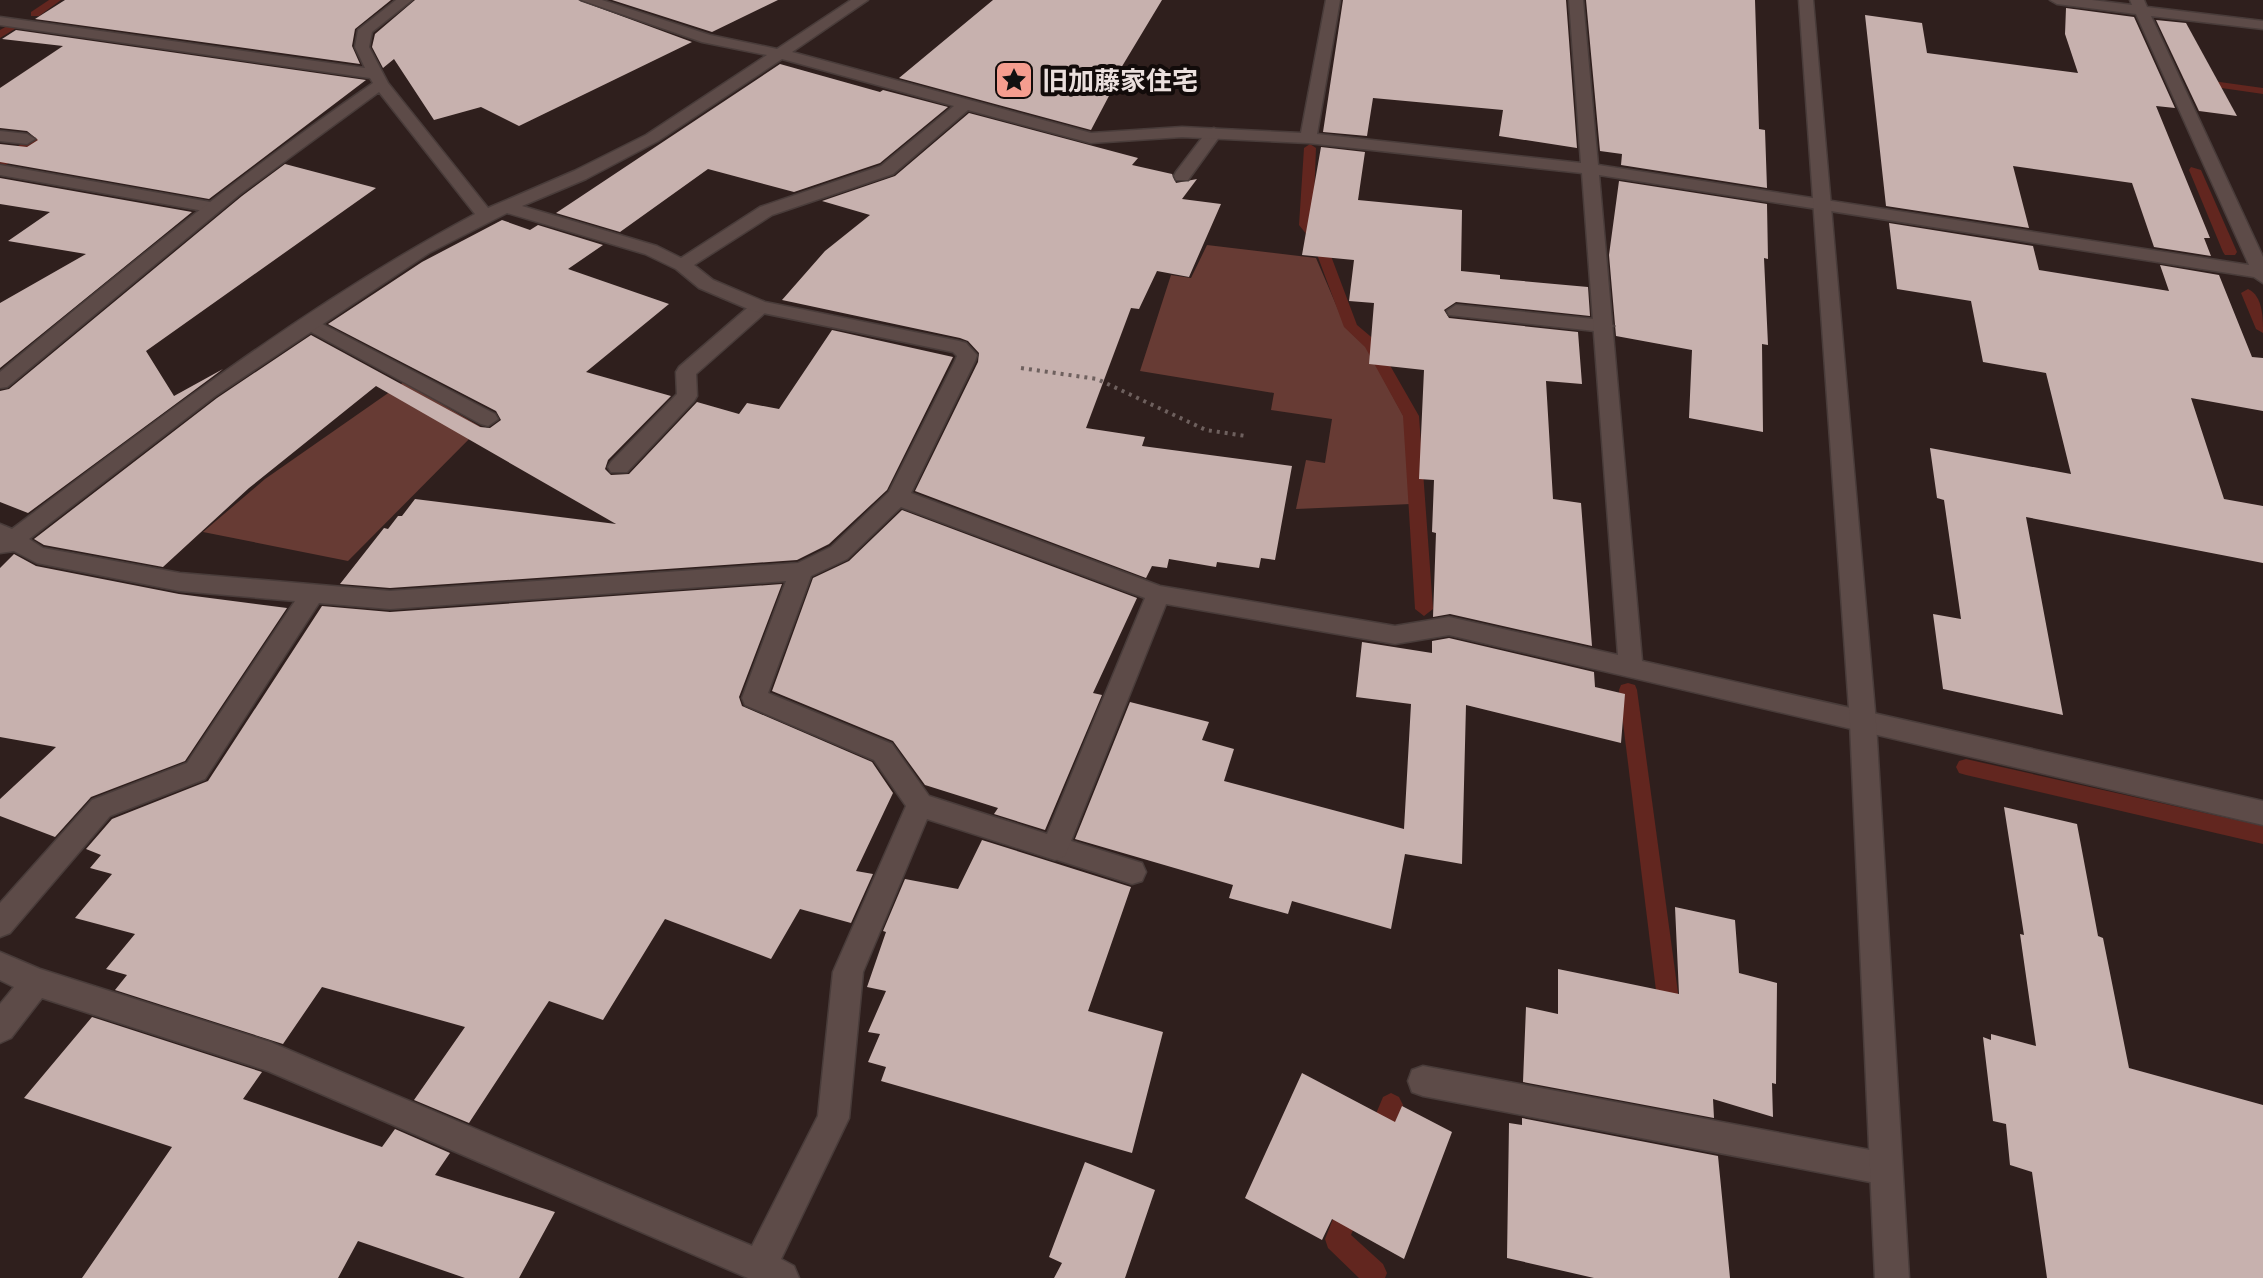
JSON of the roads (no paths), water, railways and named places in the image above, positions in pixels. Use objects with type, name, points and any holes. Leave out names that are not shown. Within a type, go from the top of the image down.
[{"type":"street","points":[[405,0],[365,30],[362,47],[379,79],[485,216]]},
{"type":"street","points":[[588,0],[707,39],[777,53],[1091,138],[1182,132],[1308,138],[1592,169],[2262,274]]},
{"type":"street","points":[[505,207],[651,250],[682,265],[706,284],[760,307],[959,347],[967,355],[898,497],[839,553],[801,571],[390,600],[180,582],[37,555],[5,540],[208,391],[423,249],[485,216],[505,207],[580,175],[652,138],[861,0]]},
{"type":"street","points":[[1308,138],[1333,0]]},
{"type":"street","points":[[1576,0],[1631,670]]},
{"type":"street","points":[[1806,0],[1863,723],[1892,1278]]},
{"type":"street","points":[[2057,0],[2139,5],[2263,25]]},
{"type":"street","points":[[2139,5],[2262,274]]},
{"type":"street","points":[[0,21],[379,79]]},
{"type":"street","points":[[0,382],[210,207],[379,79]]},
{"type":"street","points":[[682,265],[766,211],[887,170],[965,104]]},
{"type":"street","points":[[1182,176],[1214,133]]},
{"type":"street","points":[[0,136],[27,139]]},
{"type":"street","points":[[0,170],[210,207]]},
{"type":"street","points":[[619,467],[687,396],[686,372],[760,307]]},
{"type":"street","points":[[1456,311],[1604,326]]},
{"type":"street","points":[[309,323],[488,419]]},
{"type":"street","points":[[898,497],[1158,594],[1395,635],[1449,626],[2263,813]]},
{"type":"street","points":[[801,571],[754,698],[883,752],[920,805],[1132,872]]},
{"type":"street","points":[[0,924],[101,808],[196,771],[312,594]]},
{"type":"street","points":[[1055,848],[1158,594]]},
{"type":"street","points":[[0,966],[36,982],[270,1057],[771,1272],[833,1118],[848,972],[920,805]]},
{"type":"street","points":[[0,1028],[36,982]]},
{"type":"street","points":[[1423,1081],[1886,1169]]},
{"type":"waterway","points":[[35,14],[56,0]]},
{"type":"waterway","points":[[0,35],[13,27]]},
{"type":"waterway","points":[[2198,82],[2263,91]]},
{"type":"waterway","points":[[0,165],[56,125]]},
{"type":"waterway","points":[[1310,148],[1306,225],[1318,240],[1351,327],[1371,344],[1411,416],[1424,609]]},
{"type":"waterway","points":[[2195,170],[2230,252]]},
{"type":"waterway","points":[[2248,293],[2263,329]]},
{"type":"waterway","points":[[1628,690],[1670,1015]]},
{"type":"waterway","points":[[1966,767],[2263,835]]},
{"type":"waterway","points":[[1377,1140],[1391,1105]]},
{"type":"waterway","points":[[1351,1205],[1337,1239],[1374,1273],[1372,1278]]},
{"type":"place","name":"旧加藤家住宅","points":[[1014,80]]}]
